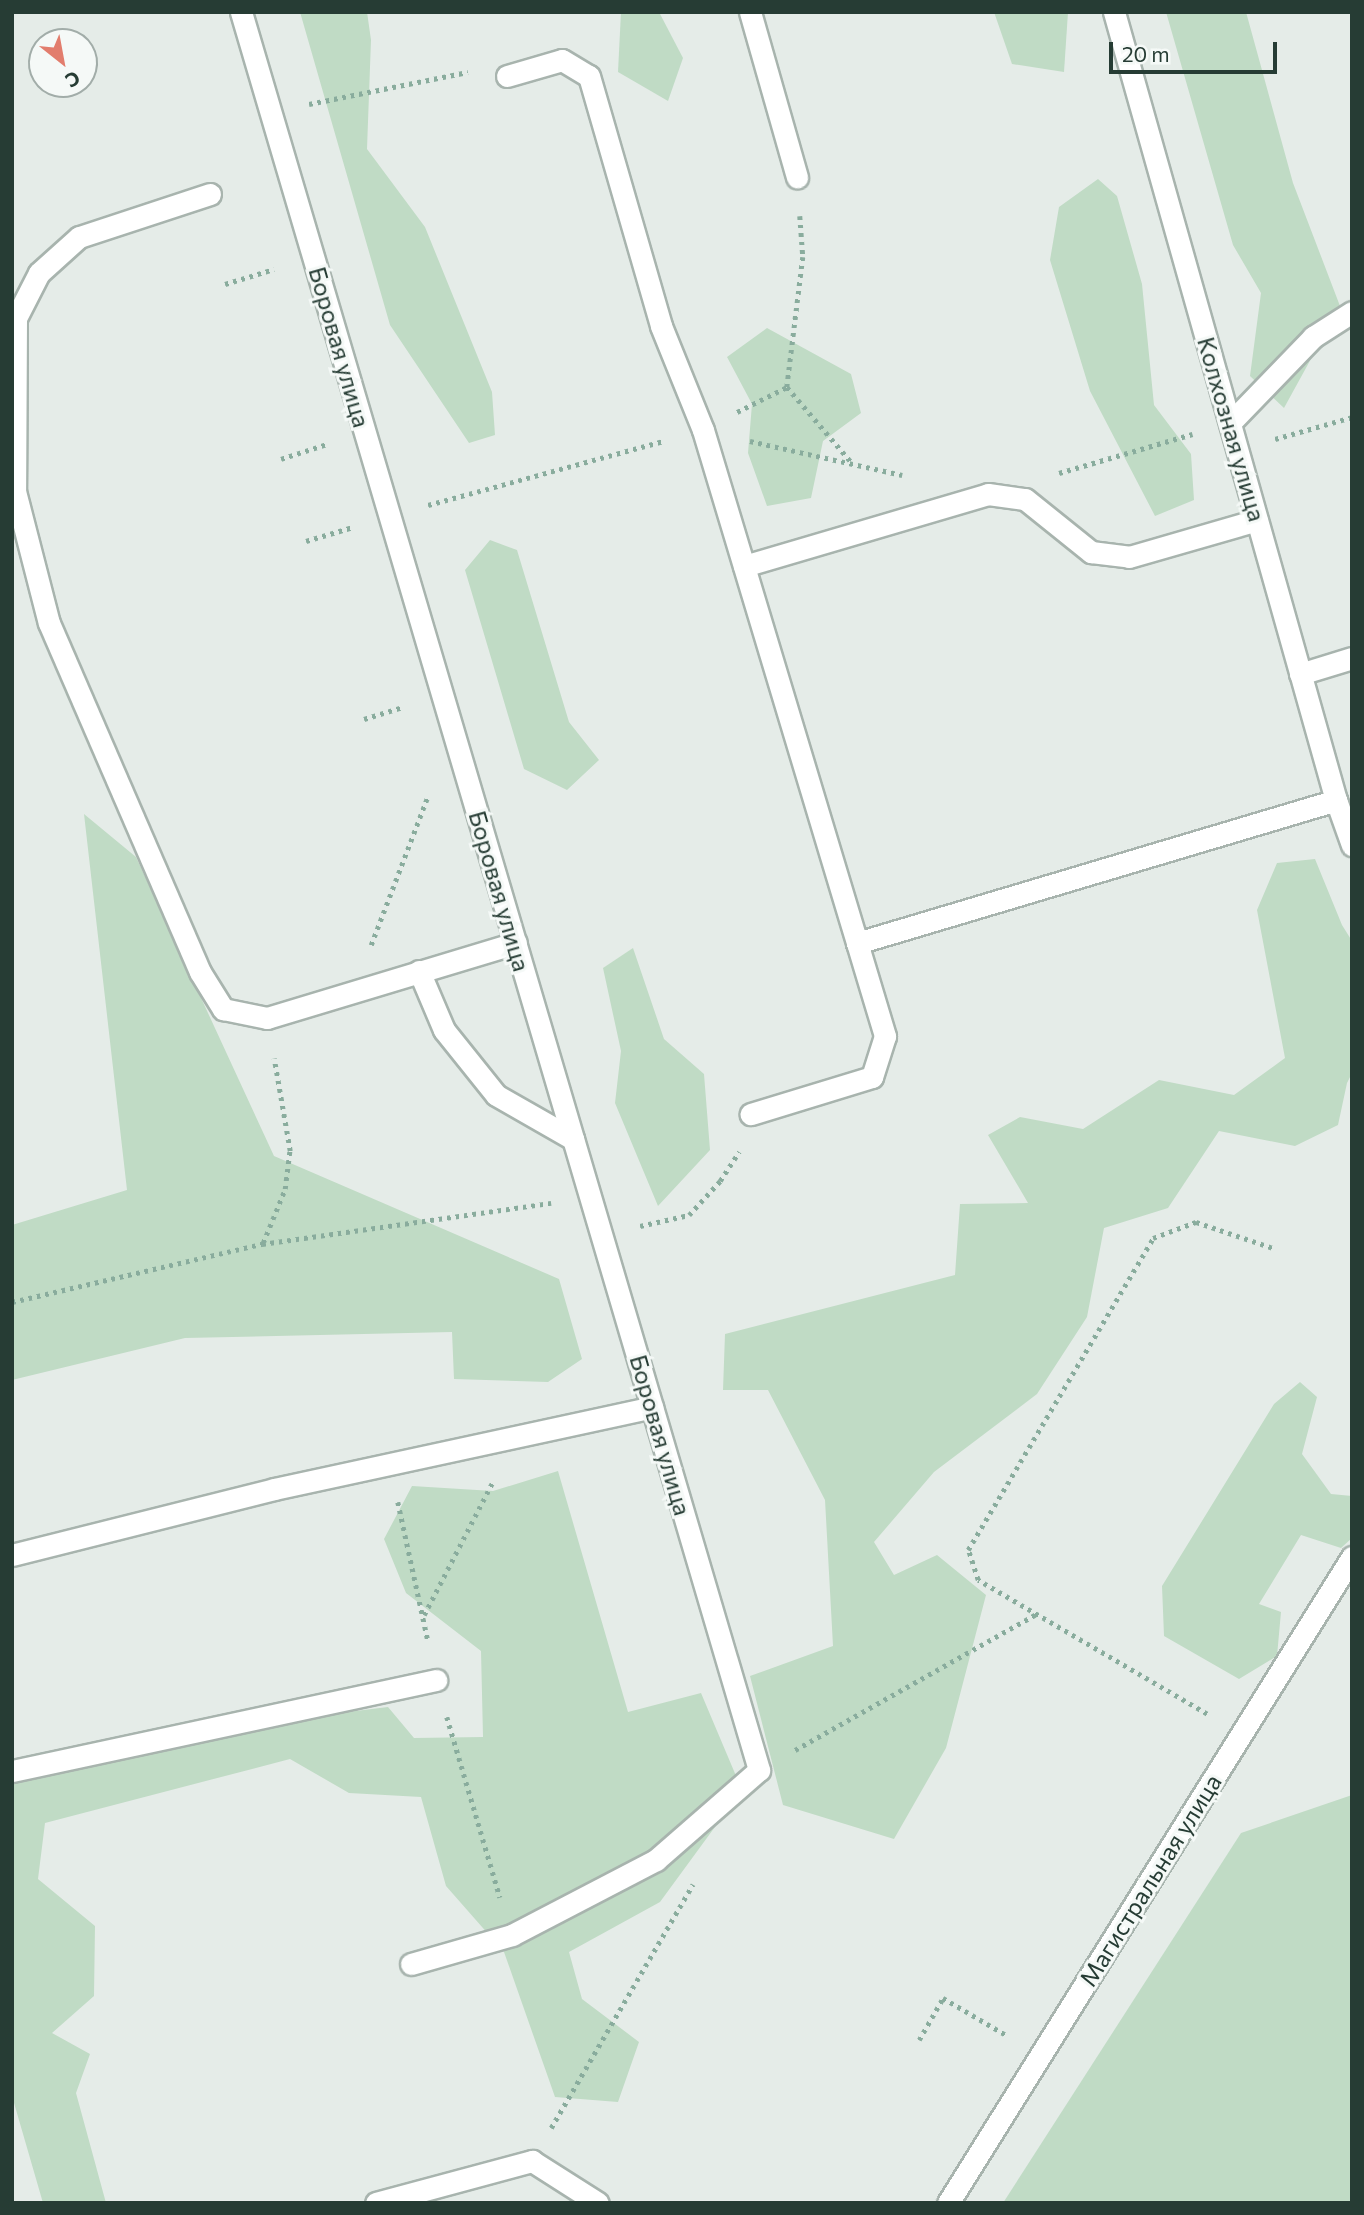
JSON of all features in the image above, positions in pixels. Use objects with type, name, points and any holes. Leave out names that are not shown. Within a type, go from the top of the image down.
[{"type":"street","name":"Боровая улица","points":[[241,12],[759,1770]]},
{"type":"street","points":[[750,12],[797,177]]},
{"type":"street","name":"Колхозная улица","points":[[1114,12],[1300,674],[1336,800],[1352,845]]},
{"type":"street","points":[[507,76],[562,60],[589,76],[661,326],[703,430],[885,1036],[872,1077],[751,1114]]},
{"type":"street","points":[[210,194],[79,237],[39,273],[16,318],[15,491],[49,623],[200,972],[223,1009],[267,1018],[516,943]]},
{"type":"street","points":[[1230,423],[1313,337],[1352,312]]},
{"type":"street","points":[[744,566],[988,494],[1025,499],[1091,552],[1129,557],[1257,520]]},
{"type":"street","points":[[1300,674],[1352,658]]},
{"type":"street","points":[[857,943],[1336,800]]},
{"type":"street","points":[[419,971],[444,1030],[496,1095],[573,1139]]},
{"type":"street","points":[[12,1555],[274,1489],[652,1407]]},
{"type":"street","name":"Магистральная улица","points":[[948,2203],[1352,1557]]},
{"type":"street","points":[[12,1771],[436,1680]]},
{"type":"street","points":[[411,1964],[512,1935],[656,1860],[759,1770]]},
{"type":"street","points":[[376,2203],[532,2161],[598,2203]]},
{"type":"path","points":[[271,112],[461,72],[507,76]]},
{"type":"path","points":[[797,177],[803,257],[786,387],[853,464]]},
{"type":"path","points":[[225,284],[253,276]]},
{"type":"path","points":[[390,516],[703,430],[786,387]]},
{"type":"path","points":[[1238,450],[1352,417]]},
{"type":"path","points":[[1051,475],[1230,423]]},
{"type":"path","points":[[703,430],[907,476]]},
{"type":"path","points":[[281,459],[309,450]]},
{"type":"path","points":[[306,541],[335,533]]},
{"type":"path","points":[[363,719],[391,710]]},
{"type":"path","points":[[352,992],[428,795]]},
{"type":"path","points":[[262,1244],[285,1189],[290,1151],[267,1018]]},
{"type":"path","points":[[602,1235],[688,1215],[720,1181],[742,1147],[751,1114]]},
{"type":"path","points":[[12,1302],[262,1244],[591,1198]]},
{"type":"path","points":[[1241,1734],[978,1580],[968,1550],[1153,1238],[1196,1223],[1273,1248]]},
{"type":"path","points":[[423,1617],[516,1436]]},
{"type":"path","points":[[759,1770],[1036,1614]]},
{"type":"path","points":[[532,2161],[697,1877]]},
{"type":"path","points":[[919,2040],[943,1998],[1040,2056]]},
{"type":"green space","points":[[300,12],[367,12],[371,40],[367,149],[425,227],[492,392],[495,435],[469,443],[390,325]]},
{"type":"green space","points":[[621,12],[659,12],[683,58],[668,101],[618,72]]},
{"type":"green space","points":[[994,12],[1068,12],[1064,72],[1012,64]]},
{"type":"green space","points":[[1166,12],[1246,12],[1293,183],[1340,306],[1284,408],[1250,376],[1261,293],[1233,245]]},
{"type":"green space","points":[[1098,179],[1117,196],[1142,284],[1154,405],[1191,454],[1194,500],[1155,516],[1090,391],[1050,260],[1059,207]]},
{"type":"green space","points":[[767,328],[851,374],[861,413],[823,441],[811,498],[767,506],[748,453],[752,404],[727,357]]},
{"type":"green space","points":[[490,540],[517,550],[569,722],[599,760],[567,790],[524,769],[465,570]]},
{"type":"green space","points":[[84,814],[136,857],[274,1156],[559,1279],[582,1359],[548,1382],[454,1379],[452,1332],[185,1338],[12,1380],[12,1225],[127,1190]]},
{"type":"green space","points":[[1315,859],[1342,925],[1352,941],[1352,1073],[1347,1083],[1338,1125],[1295,1146],[1219,1131],[1168,1208],[1104,1228],[1087,1317],[1037,1394],[934,1472],[874,1542],[894,1575],[937,1555],[986,1595],[946,1748],[894,1839],[783,1805],[750,1676],[833,1646],[825,1500],[768,1390],[723,1390],[725,1334],[955,1275],[960,1204],[1028,1203],[988,1135],[1020,1117],[1083,1129],[1159,1080],[1234,1095],[1285,1058],[1257,910],[1277,863]]},
{"type":"green space","points":[[633,948],[664,1039],[704,1074],[710,1150],[658,1206],[615,1103],[621,1051],[603,968]]},
{"type":"green space","points":[[1300,1382],[1317,1397],[1302,1454],[1331,1494],[1352,1496],[1352,1538],[1341,1548],[1301,1535],[1259,1604],[1281,1612],[1277,1656],[1239,1679],[1164,1636],[1162,1586],[1274,1404]]},
{"type":"green space","points":[[558,1471],[628,1712],[701,1693],[742,1790],[660,1902],[569,1952],[582,1999],[639,2042],[618,2102],[555,2097],[504,1952],[446,1886],[421,1797],[349,1793],[290,1759],[45,1823],[38,1879],[95,1926],[94,1996],[52,2033],[90,2054],[76,2093],[106,2203],[43,2203],[12,2096],[12,1780],[299,1718],[388,1707],[414,1738],[483,1737],[481,1651],[406,1593],[384,1539],[412,1486],[493,1491]]},
{"type":"green space","points":[[1352,1795],[1352,2203],[1003,2203],[1241,1833]]}]
